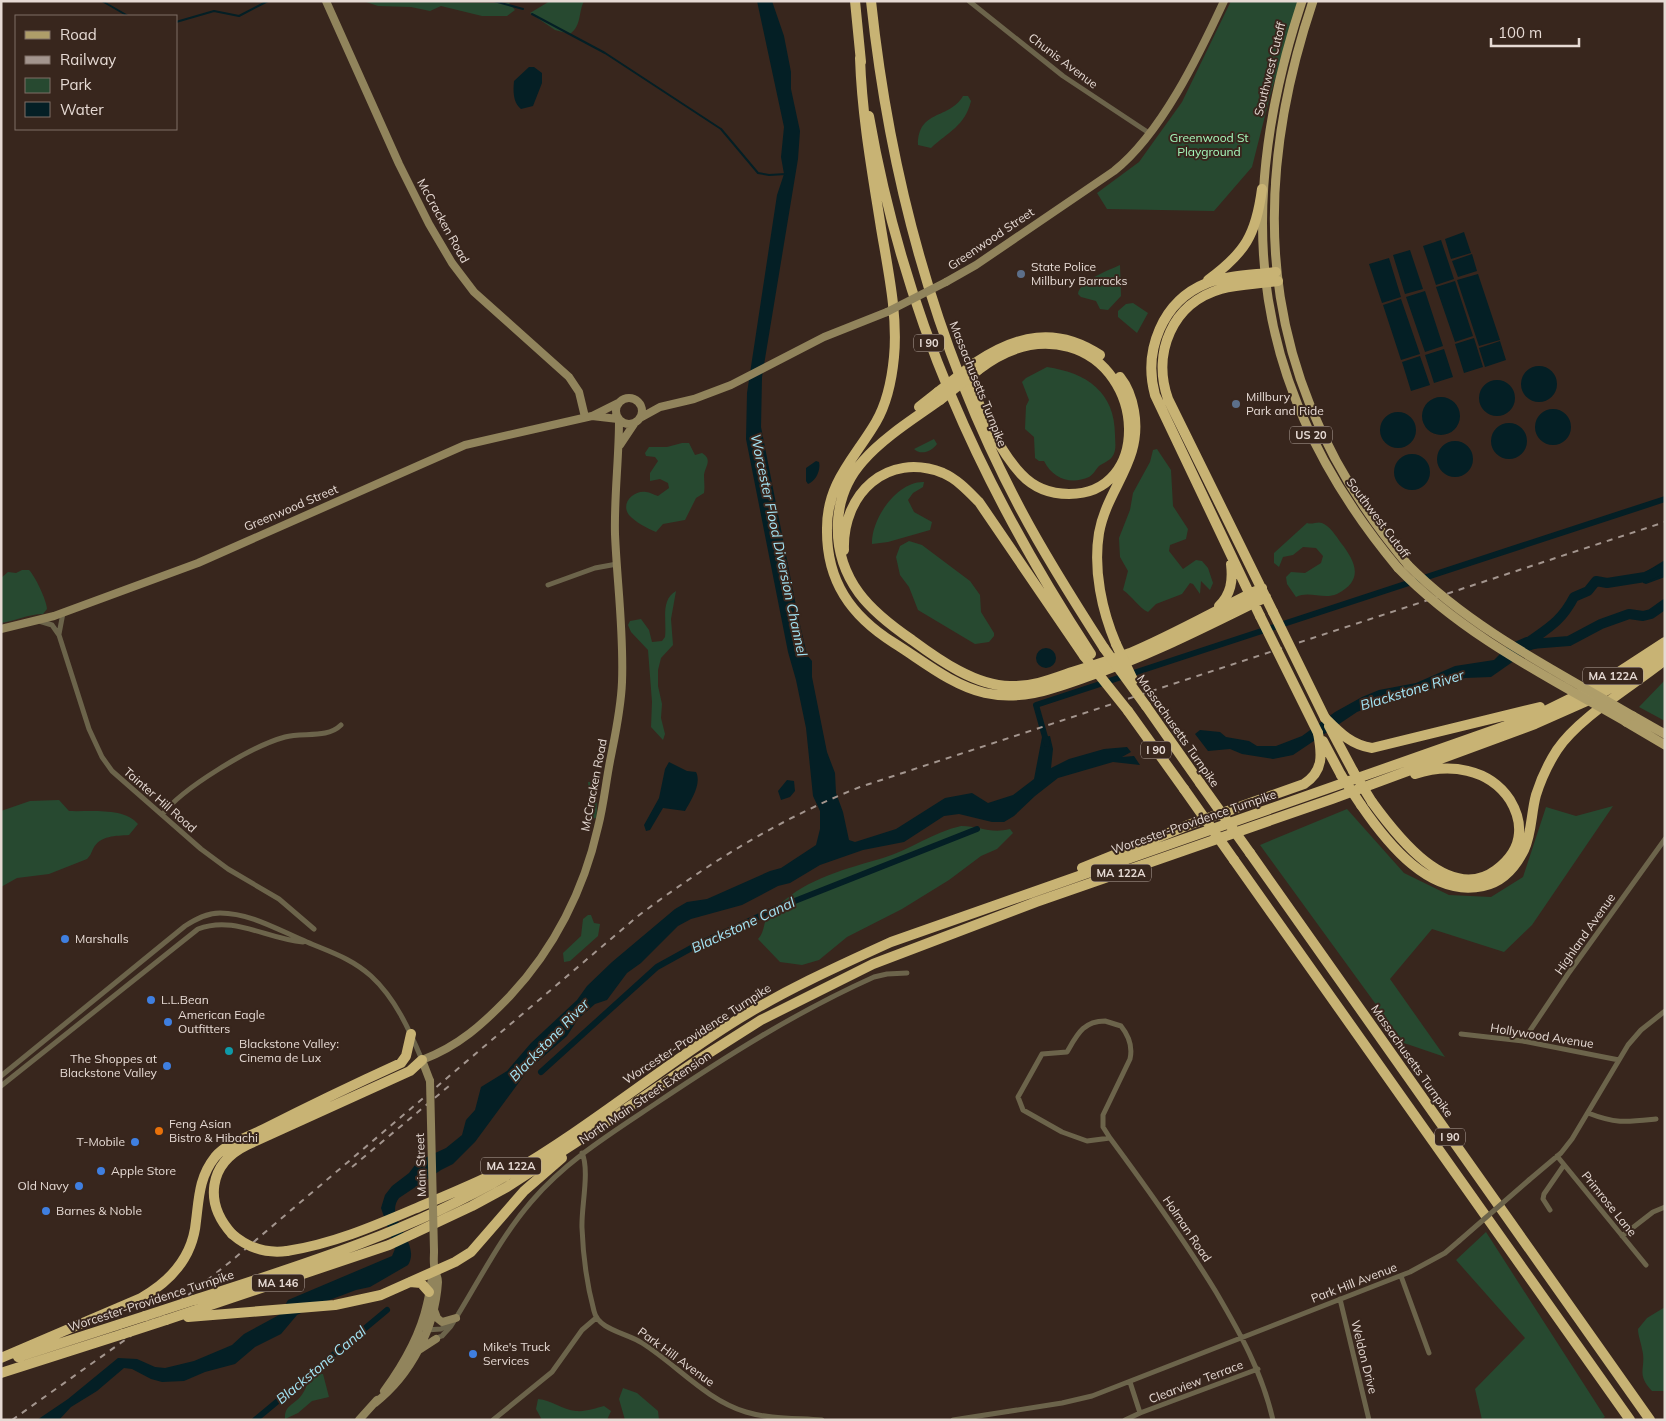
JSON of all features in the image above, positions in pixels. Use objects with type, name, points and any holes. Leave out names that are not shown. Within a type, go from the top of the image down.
[{"type":"highway","name":"I 90","points":[[855,1],[860,58],[873,137],[889,211],[920,315],[944,382],[1019,538],[1087,655],[1184,789],[1630,1420]]},
{"type":"highway","name":"Massachusetts Turnpike","points":[[871,1],[881,87],[892,150],[911,230],[930,296],[976,416],[1015,500],[1048,558],[1104,648],[1650,1420]]},
{"type":"highway","points":[[860,58],[865,131],[894,316],[894,358],[885,400],[877,420],[842,471],[829,505],[828,544],[836,581],[853,610],[875,631],[952,680],[980,691],[1014,696],[1047,692],[1150,654],[1264,592]]},
{"type":"highway","points":[[1262,189],[1258,217],[1242,252],[1228,267],[1196,289],[1172,309],[1160,329],[1151,354],[1151,379],[1155,396],[1188,461],[1228,551],[1318,733],[1322,745],[1360,805],[1385,838],[1398,851],[1440,882],[1464,888],[1490,885],[1512,871],[1518,862],[1529,836],[1536,795],[1544,774],[1563,742],[1589,718],[1665,660]]},
{"type":"highway","points":[[1196,289],[1224,279],[1277,277]]},
{"type":"highway","points":[[1266,278],[1221,289],[1193,302],[1181,313],[1172,326],[1164,348],[1161,366],[1168,399],[1325,718],[1337,735],[1353,771],[1372,802],[1388,824],[1410,848],[1433,868],[1450,876],[1473,878],[1492,873],[1511,856],[1519,833],[1518,818],[1509,798],[1492,781],[1466,770],[1425,771],[1332,799]]},
{"type":"highway","points":[[930,296],[944,320],[987,418],[1022,474],[1042,489],[1057,493],[1074,494],[1083,493],[1104,483],[1119,466],[1125,455],[1130,429],[1127,407],[1112,376],[1095,360],[1074,349],[1041,344],[1011,349],[976,366]]},
{"type":"highway","points":[[1146,706],[1116,644],[1102,601],[1097,564],[1102,520],[1134,449],[1136,420],[1128,389],[1119,375],[1102,356],[1086,346],[1063,339],[1025,338],[1001,346],[874,450],[862,462],[846,488],[838,510],[839,546],[851,581],[865,600],[894,628],[930,653],[972,676],[1009,686],[1041,682],[1128,653],[1215,610],[1251,599]]},
{"type":"highway","points":[[837,484],[869,447],[939,396]]},
{"type":"highway","points":[[847,571],[844,543],[852,508],[871,482],[892,470],[904,467],[928,468],[944,474],[962,485],[979,502],[1087,655]]},
{"type":"highway","points":[[1215,610],[1228,594],[1231,586],[1232,575],[1228,551]]},
{"type":"highway","name":"Worcester-Providence Turnpike","points":[[412,1229],[510,1173],[730,1024],[783,993],[891,942],[1500,728],[1558,705],[1602,683],[1665,642]]},
{"type":"highway","name":"Worcester-Providence Turnpike","points":[[1,1373],[166,1320],[387,1240],[507,1187],[761,1020],[873,964],[1036,902],[1332,799],[1410,768],[1501,738],[1570,710],[1596,697],[1665,653]]},
{"type":"highway","points":[[1337,735],[1364,747],[1383,747],[1545,706],[1558,705]]},
{"type":"highway","points":[[984,908],[1011,894],[1191,824],[1298,788],[1310,780],[1318,770],[1322,745]]},
{"type":"highway","points":[[401,1063],[411,1034]]},
{"type":"highway","points":[[1,1358],[142,1298],[162,1285],[177,1270],[189,1250],[196,1224],[201,1182],[216,1157],[234,1144],[316,1102],[401,1063],[422,1060]]},
{"type":"highway","name":"MA 122A","points":[[422,1060],[410,1071],[247,1145],[229,1156],[215,1180],[214,1201],[221,1220],[232,1234],[253,1248],[272,1252],[328,1243],[406,1213],[512,1165],[609,1106]]},
{"type":"highway","name":"MA 122A","points":[[435,1270],[455,1262],[471,1252],[524,1191],[595,1130]]},
{"type":"highway","name":"Worcester-Providence Turnpike","points":[[1,1362],[387,1240]]},
{"type":"highway","points":[[166,1320],[352,1303],[381,1295],[435,1270]]},
{"type":"highway","points":[[409,1282],[421,1283],[429,1292]]},
{"type":"main road","name":"Southwest Cutoff","points":[[1302,1],[1289,42],[1273,106],[1262,189],[1262,226],[1266,278],[1276,338],[1301,414],[1322,458],[1348,503],[1398,568],[1425,594],[1484,639],[1629,719],[1665,734]]},
{"type":"main road","name":"Southwest Cutoff","points":[[1314,1],[1296,58],[1279,141],[1274,197],[1277,277],[1284,320],[1296,365],[1324,438],[1369,516],[1408,565],[1438,593],[1486,630],[1629,719],[1665,746]]},
{"type":"street","name":"McCracken Road","points":[[326,1],[398,164],[449,259],[474,292],[569,377],[579,392],[589,416]]},
{"type":"street","name":"Chunis Avenue","points":[[969,1],[1063,76],[1149,133]]},
{"type":"street","name":"Greenwood Street","points":[[640,418],[660,407],[696,398],[746,377],[824,337],[886,312],[946,282],[976,265],[1114,171],[1128,160],[1149,133],[1201,51],[1221,3]]},
{"type":"street","points":[[629,398],[639,403],[642,410],[640,418],[634,424],[626,425],[619,420],[615,411],[618,403],[629,398]]},
{"type":"street","name":"Greenwood Street","points":[[1,629],[63,613],[198,563],[465,445],[589,416],[618,403]]},
{"type":"street","name":"Greenwood Street","points":[[639,403],[660,407]]},
{"type":"street","name":"Greenwood Street","points":[[589,416],[619,420]]},
{"type":"street","name":"McCracken Road","points":[[422,1060],[442,1052],[463,1040],[481,1025],[524,981],[556,936],[572,904],[591,853],[601,813],[620,703],[622,648],[615,493],[620,445],[619,420]]},
{"type":"street","name":"McCracken Road","points":[[620,445],[634,424]]},
{"type":"street","points":[[548,585],[595,568],[617,564]]},
{"type":"street","name":"Tainter Hill Road","points":[[63,613],[59,635],[89,729],[102,757],[122,781],[201,849],[228,869],[280,899],[314,929]]},
{"type":"street","points":[[38,621],[52,626],[59,635]]},
{"type":"street","points":[[162,815],[181,794],[254,750],[288,736],[332,732],[341,725]]},
{"type":"street","name":"Highland Avenue","points":[[1523,1042],[1665,839]]},
{"type":"street","points":[[1,1076],[185,926],[202,917],[220,913],[280,928],[306,942],[341,955],[371,976],[394,1003],[411,1034],[422,1060]]},
{"type":"street","points":[[1,1086],[198,929],[227,923],[280,938],[306,942]]},
{"type":"street","name":"North Main Street Extension","points":[[436,1339],[447,1332],[529,1203],[553,1178],[582,1153],[724,1058],[785,1021],[874,977],[908,973]]},
{"type":"street","name":"Park Hill Avenue","points":[[953,1420],[1062,1403],[1092,1396],[1242,1336],[1401,1276],[1439,1257],[1557,1156],[1572,1139],[1633,1038],[1665,1011]]},
{"type":"street","name":"Holman Road","points":[[1110,1138],[1087,1141],[1062,1132],[1023,1110],[1018,1097],[1042,1054],[1067,1052],[1081,1029],[1099,1021],[1118,1024],[1127,1035],[1131,1048],[1130,1059],[1103,1115],[1103,1127],[1186,1243],[1242,1336]]},
{"type":"street","name":"Hollywood Avenue","points":[[1461,1034],[1523,1042],[1619,1060]]},
{"type":"street","name":"Main Street","points":[[375,1403],[400,1369],[422,1333],[434,1307],[438,1279],[435,1270],[434,1251],[430,1081],[422,1060]]},
{"type":"street","points":[[1588,1113],[1616,1122],[1656,1119]]},
{"type":"street","points":[[493,1420],[552,1372],[582,1330],[596,1318],[582,1230],[585,1171],[582,1153]]},
{"type":"street","name":"Primrose Lane","points":[[1557,1156],[1646,1265]]},
{"type":"street","points":[[1550,1210],[1543,1199],[1544,1194],[1564,1165]]},
{"type":"street","points":[[1622,1236],[1652,1212],[1665,1207]]},
{"type":"street","name":"Main Street","points":[[359,1420],[393,1387],[418,1352],[435,1270]]},
{"type":"street","points":[[1401,1276],[1429,1353]]},
{"type":"street","name":"Weldon Drive","points":[[1340,1299],[1369,1420]]},
{"type":"street","points":[[434,1307],[437,1318],[442,1322],[447,1323],[456,1318]]},
{"type":"street","name":"North Main Street Extension","points":[[422,1333],[441,1329],[456,1318]]},
{"type":"street","name":"Park Hill Avenue","points":[[596,1318],[602,1325],[642,1342],[719,1400],[738,1410],[753,1414],[822,1420]]},
{"type":"street","points":[[422,1333],[436,1339]]},
{"type":"street","name":"Clearview Terrace","points":[[1242,1336],[1258,1369],[1273,1420]]},
{"type":"street","points":[[418,1352],[436,1339]]},
{"type":"street","name":"Clearview Terrace","points":[[1125,1420],[1258,1369]]},
{"type":"street","name":"Clearview Terrace","points":[[1130,1382],[1140,1413]]},
{"type":"green space","points":[[363,1],[509,3],[515,10],[507,16],[482,16],[441,6],[430,11],[411,7],[378,6]]},
{"type":"green space","points":[[550,1],[584,1],[578,23],[570,34],[555,30],[530,13]]},
{"type":"green space","name":"Greenwood St Playground","points":[[1231,1],[1299,1],[1270,96],[1252,167],[1214,211],[1107,209],[1097,193],[1139,162],[1182,102]]},
{"type":"green space","points":[[963,96],[968,96],[971,101],[965,117],[960,123],[931,148],[918,145],[919,134],[923,126],[935,116],[957,104]]},
{"type":"green space","points":[[1120,265],[1121,296],[1108,310],[1100,309],[1096,301],[1081,297],[1078,294],[1083,285],[1089,280]]},
{"type":"green space","points":[[1133,303],[1148,313],[1137,333],[1118,317],[1118,311],[1126,304]]},
{"type":"green space","points":[[1047,367],[1074,374],[1086,380],[1104,396],[1110,407],[1114,420],[1114,455],[1099,466],[1090,476],[1082,479],[1063,479],[1052,472],[1044,461],[1039,461],[1035,458],[1034,437],[1025,429],[1026,406],[1029,400],[1022,382]]},
{"type":"green space","points":[[934,439],[937,444],[929,451],[920,452],[914,449]]},
{"type":"green space","points":[[689,443],[695,455],[702,453],[707,458],[708,463],[704,475],[704,493],[696,498],[685,520],[663,524],[656,532],[645,527],[629,515],[626,506],[627,502],[637,493],[648,492],[658,496],[669,488],[668,483],[660,479],[650,481],[650,473],[658,461],[655,457],[646,456],[645,453],[649,447],[667,447]]},
{"type":"green space","points":[[1157,449],[1171,470],[1173,506],[1188,529],[1186,539],[1170,545],[1169,551],[1183,569],[1196,560],[1202,561],[1208,568],[1213,583],[1210,590],[1201,581],[1200,594],[1193,584],[1190,583],[1182,594],[1156,604],[1148,612],[1123,590],[1128,571],[1120,557],[1119,538],[1130,510],[1133,493],[1150,462],[1153,450]]},
{"type":"green space","points":[[924,482],[923,487],[913,493],[908,500],[914,512],[932,522],[930,530],[888,542],[872,544],[876,524],[887,503],[904,488],[914,483]]},
{"type":"green space","points":[[1307,523],[1320,523],[1328,526],[1353,563],[1355,570],[1351,583],[1346,589],[1332,596],[1306,594],[1296,597],[1287,584],[1286,577],[1291,572],[1305,573],[1321,563],[1323,556],[1316,548],[1303,547],[1293,555],[1283,557],[1279,567],[1274,563],[1274,553]]},
{"type":"green space","points":[[909,541],[922,545],[970,581],[980,595],[981,612],[994,633],[989,642],[975,644],[918,610],[909,587],[900,575],[896,557],[900,546]]},
{"type":"green space","points":[[22,570],[29,570],[43,595],[47,609],[43,614],[1,623],[1,578],[8,572],[16,573]]},
{"type":"green space","points":[[676,591],[671,619],[673,645],[661,658],[658,670],[658,686],[662,704],[661,718],[665,734],[663,740],[651,727],[652,702],[648,650],[631,632],[628,625],[630,621],[641,619],[649,630],[652,642],[662,641],[665,637],[666,605],[671,595]]},
{"type":"green space","points":[[1665,680],[1665,721],[1639,707]]},
{"type":"green space","points":[[588,782],[590,782],[594,789],[596,799],[596,818],[592,819]]},
{"type":"green space","points":[[59,800],[69,811],[115,813],[124,815],[138,824],[129,835],[109,837],[100,841],[87,859],[49,874],[17,878],[1,887],[1,811],[30,801]]},
{"type":"green space","points":[[1613,806],[1532,925],[1504,952],[1432,929],[1390,979],[1445,1057],[1404,1043],[1260,845],[1347,809],[1404,873],[1449,895],[1491,897],[1523,877],[1546,807],[1576,816]]},
{"type":"green space","points":[[961,826],[997,831],[1010,829],[1013,833],[997,849],[981,856],[949,880],[902,909],[847,937],[819,960],[802,965],[780,962],[758,939],[769,914],[802,888],[841,871],[893,855],[941,832]]},
{"type":"green space","points":[[591,915],[594,923],[600,924],[598,936],[570,961],[564,962],[563,953],[581,936],[583,919]]},
{"type":"green space","points":[[1486,1232],[1605,1417],[1600,1420],[1482,1420],[1475,1389],[1525,1338],[1456,1260]]},
{"type":"green space","points":[[1665,1307],[1665,1391],[1652,1391],[1644,1380],[1643,1356],[1638,1329],[1647,1318]]},
{"type":"green space","points":[[317,1374],[323,1374],[329,1397],[312,1401],[298,1413],[285,1419],[288,1407],[300,1397],[309,1381]]},
{"type":"green space","points":[[623,1388],[637,1393],[658,1411],[659,1420],[625,1420],[619,1399]]},
{"type":"green space","points":[[538,1399],[576,1411],[604,1406],[611,1411],[607,1420],[542,1420],[536,1409]]},
{"type":"water","name":"Worcester Flood Diversion Channel","points":[[757,1],[772,1],[784,36],[791,72],[791,89],[800,131],[798,159],[762,377],[761,427],[798,616],[807,655],[812,661],[812,677],[827,752],[835,773],[836,793],[843,812],[849,840],[855,842],[896,829],[945,798],[972,793],[988,803],[1013,795],[1034,779],[1042,737],[1050,736],[1053,749],[1051,768],[1069,759],[1104,749],[1127,747],[1131,752],[1122,757],[1134,756],[1140,765],[1113,762],[1058,778],[1014,816],[1004,822],[992,822],[959,814],[944,816],[904,842],[863,850],[820,865],[790,883],[778,886],[742,905],[691,919],[678,926],[641,963],[627,973],[607,1000],[595,1004],[578,1019],[567,1036],[528,1070],[475,1142],[453,1164],[399,1198],[395,1206],[396,1214],[410,1248],[411,1256],[408,1265],[370,1287],[356,1290],[319,1304],[297,1315],[281,1334],[255,1347],[235,1364],[205,1372],[184,1381],[162,1382],[151,1379],[132,1369],[124,1368],[97,1391],[71,1407],[59,1420],[37,1420],[68,1399],[118,1358],[137,1359],[155,1367],[165,1368],[194,1361],[232,1345],[244,1334],[279,1315],[288,1300],[392,1256],[395,1249],[381,1208],[385,1195],[392,1186],[409,1173],[418,1161],[446,1148],[462,1135],[466,1120],[475,1110],[481,1087],[507,1071],[531,1043],[577,1000],[587,986],[612,962],[675,909],[687,902],[707,899],[781,868],[816,845],[820,829],[820,811],[813,796],[806,728],[788,652],[746,439],[747,393],[777,195],[784,174],[781,157],[784,127]]},
{"type":"water","points":[[529,67],[534,67],[542,73],[542,83],[533,106],[521,109],[515,100],[514,81]]},
{"type":"water","points":[[1464,232],[1471,253],[1451,259],[1445,239]]},
{"type":"water","points":[[1441,240],[1454,279],[1436,285],[1423,246]]},
{"type":"water","points":[[1410,250],[1423,289],[1405,294],[1393,255]]},
{"type":"water","points":[[1472,254],[1477,271],[1458,277],[1452,261]]},
{"type":"water","points":[[1389,258],[1401,297],[1382,303],[1369,264]]},
{"type":"water","points":[[1478,274],[1500,340],[1479,346],[1457,280]]},
{"type":"water","points":[[1455,281],[1473,336],[1455,342],[1436,287]]},
{"type":"water","points":[[1425,291],[1443,346],[1425,352],[1406,297]]},
{"type":"water","points":[[1401,299],[1420,354],[1401,360],[1383,305]]},
{"type":"water","points":[[1474,338],[1483,367],[1464,373],[1455,344]]},
{"type":"water","points":[[1500,341],[1506,360],[1485,367],[1479,348]]},
{"type":"water","points":[[1444,349],[1453,377],[1434,383],[1425,355]]},
{"type":"water","points":[[1420,356],[1430,385],[1411,391],[1402,362]]},
{"type":"water","points":[[1539,366],[1546,367],[1552,371],[1556,377],[1556,391],[1552,397],[1546,401],[1539,402],[1532,401],[1526,397],[1522,391],[1521,384],[1522,377],[1526,371],[1532,367]]},
{"type":"water","points":[[1497,380],[1504,381],[1510,385],[1514,391],[1514,405],[1510,411],[1504,415],[1497,416],[1490,415],[1484,411],[1480,405],[1479,398],[1480,391],[1484,385],[1490,381]]},
{"type":"water","points":[[1441,397],[1454,403],[1460,416],[1454,429],[1441,435],[1428,429],[1422,416],[1428,403]]},
{"type":"water","points":[[1553,409],[1560,410],[1566,414],[1570,420],[1570,434],[1566,440],[1560,444],[1553,445],[1546,444],[1540,440],[1536,434],[1535,427],[1536,420],[1540,414],[1546,410]]},
{"type":"water","points":[[1398,412],[1405,413],[1411,417],[1415,423],[1415,437],[1411,443],[1405,447],[1398,448],[1391,447],[1385,443],[1381,437],[1380,430],[1381,423],[1385,417],[1391,413]]},
{"type":"water","points":[[1509,423],[1516,424],[1522,428],[1526,434],[1526,448],[1522,454],[1516,458],[1509,459],[1502,458],[1496,454],[1492,448],[1491,441],[1492,434],[1496,428],[1502,424]]},
{"type":"water","points":[[1455,441],[1462,442],[1468,446],[1472,452],[1472,466],[1468,472],[1462,476],[1455,477],[1448,476],[1442,472],[1438,466],[1437,459],[1438,452],[1442,446],[1448,442]]},
{"type":"water","points":[[1412,454],[1419,455],[1425,459],[1429,465],[1429,479],[1425,485],[1419,489],[1412,490],[1405,489],[1399,485],[1395,479],[1394,472],[1395,465],[1399,459],[1405,455]]},
{"type":"water","points":[[816,461],[819,462],[819,472],[816,478],[808,484],[806,481],[806,468]]},
{"type":"water","points":[[1665,560],[1665,577],[1646,584],[1643,583],[1642,574]]},
{"type":"water","points":[[1526,637],[1535,637],[1542,641],[1544,646],[1528,651],[1491,677],[1465,678],[1445,686],[1391,698],[1357,712],[1293,755],[1273,759],[1242,754],[1230,749],[1208,751],[1195,734],[1200,730],[1220,732],[1226,737],[1249,741],[1257,746],[1276,746],[1302,736],[1335,712],[1362,697],[1379,690],[1416,683],[1455,666],[1494,660],[1510,644]]},
{"type":"water","points":[[1046,648],[1053,651],[1056,658],[1053,665],[1046,668],[1039,665],[1036,658],[1039,651]]},
{"type":"water","points":[[669,762],[687,771],[696,772],[697,787],[685,811],[663,808],[650,830],[646,831],[644,825],[659,798],[665,769]]},
{"type":"water","points":[[787,780],[794,781],[795,791],[790,797],[781,800],[778,791]]},
{"type":"waterway","points":[[102,1],[126,15]]},
{"type":"waterway","points":[[178,21],[214,11],[239,16],[268,1]]},
{"type":"waterway","points":[[494,1],[523,9]]},
{"type":"waterway","points":[[532,14],[605,53],[721,129],[758,173],[769,175],[786,174]]},
{"type":"waterway","points":[[1047,744],[1036,705],[1665,499]]},
{"type":"waterway","name":"Blackstone River","points":[[1526,644],[1559,619],[1574,597],[1588,591],[1596,581],[1607,583],[1645,577],[1665,568]]},
{"type":"waterway","name":"Blackstone River","points":[[1531,644],[1569,641],[1601,624],[1629,614],[1643,616],[1651,614],[1665,604]]},
{"type":"waterway","name":"Blackstone Canal","points":[[541,1072],[657,967],[695,946],[777,908],[977,829]]},
{"type":"waterway","name":"Blackstone Canal","points":[[255,1420],[387,1310]]},
{"type":"railway","points":[[12,1420],[187,1296],[230,1262],[638,916],[690,878],[772,828],[860,787],[1665,522]]},
{"type":"railway","points":[[352,1167],[449,1086]]},
{"type":"place","name":"State Police Millbury Barracks","points":[[1021,274]]},
{"type":"place","name":"Millbury Park and Ride","points":[[1236,404]]},
{"type":"place","name":"Marshalls","points":[[65,939]]},
{"type":"place","name":"L.L.Bean","points":[[151,1000]]},
{"type":"place","name":"American Eagle Outfitters","points":[[168,1022]]},
{"type":"place","name":"Blackstone Valley: Cinema de Lux","points":[[229,1051]]},
{"type":"place","name":"The Shoppes at Blackstone Valley","points":[[167,1066]]},
{"type":"place","name":"Feng Asian Bistro & Hibachi","points":[[159,1131]]},
{"type":"place","name":"T-Mobile","points":[[135,1142]]},
{"type":"place","name":"Apple Store","points":[[101,1171]]},
{"type":"place","name":"Old Navy","points":[[79,1186]]},
{"type":"place","name":"Barnes & Noble","points":[[46,1211]]},
{"type":"place","name":"Mike's Truck Services","points":[[473,1354]]}]
